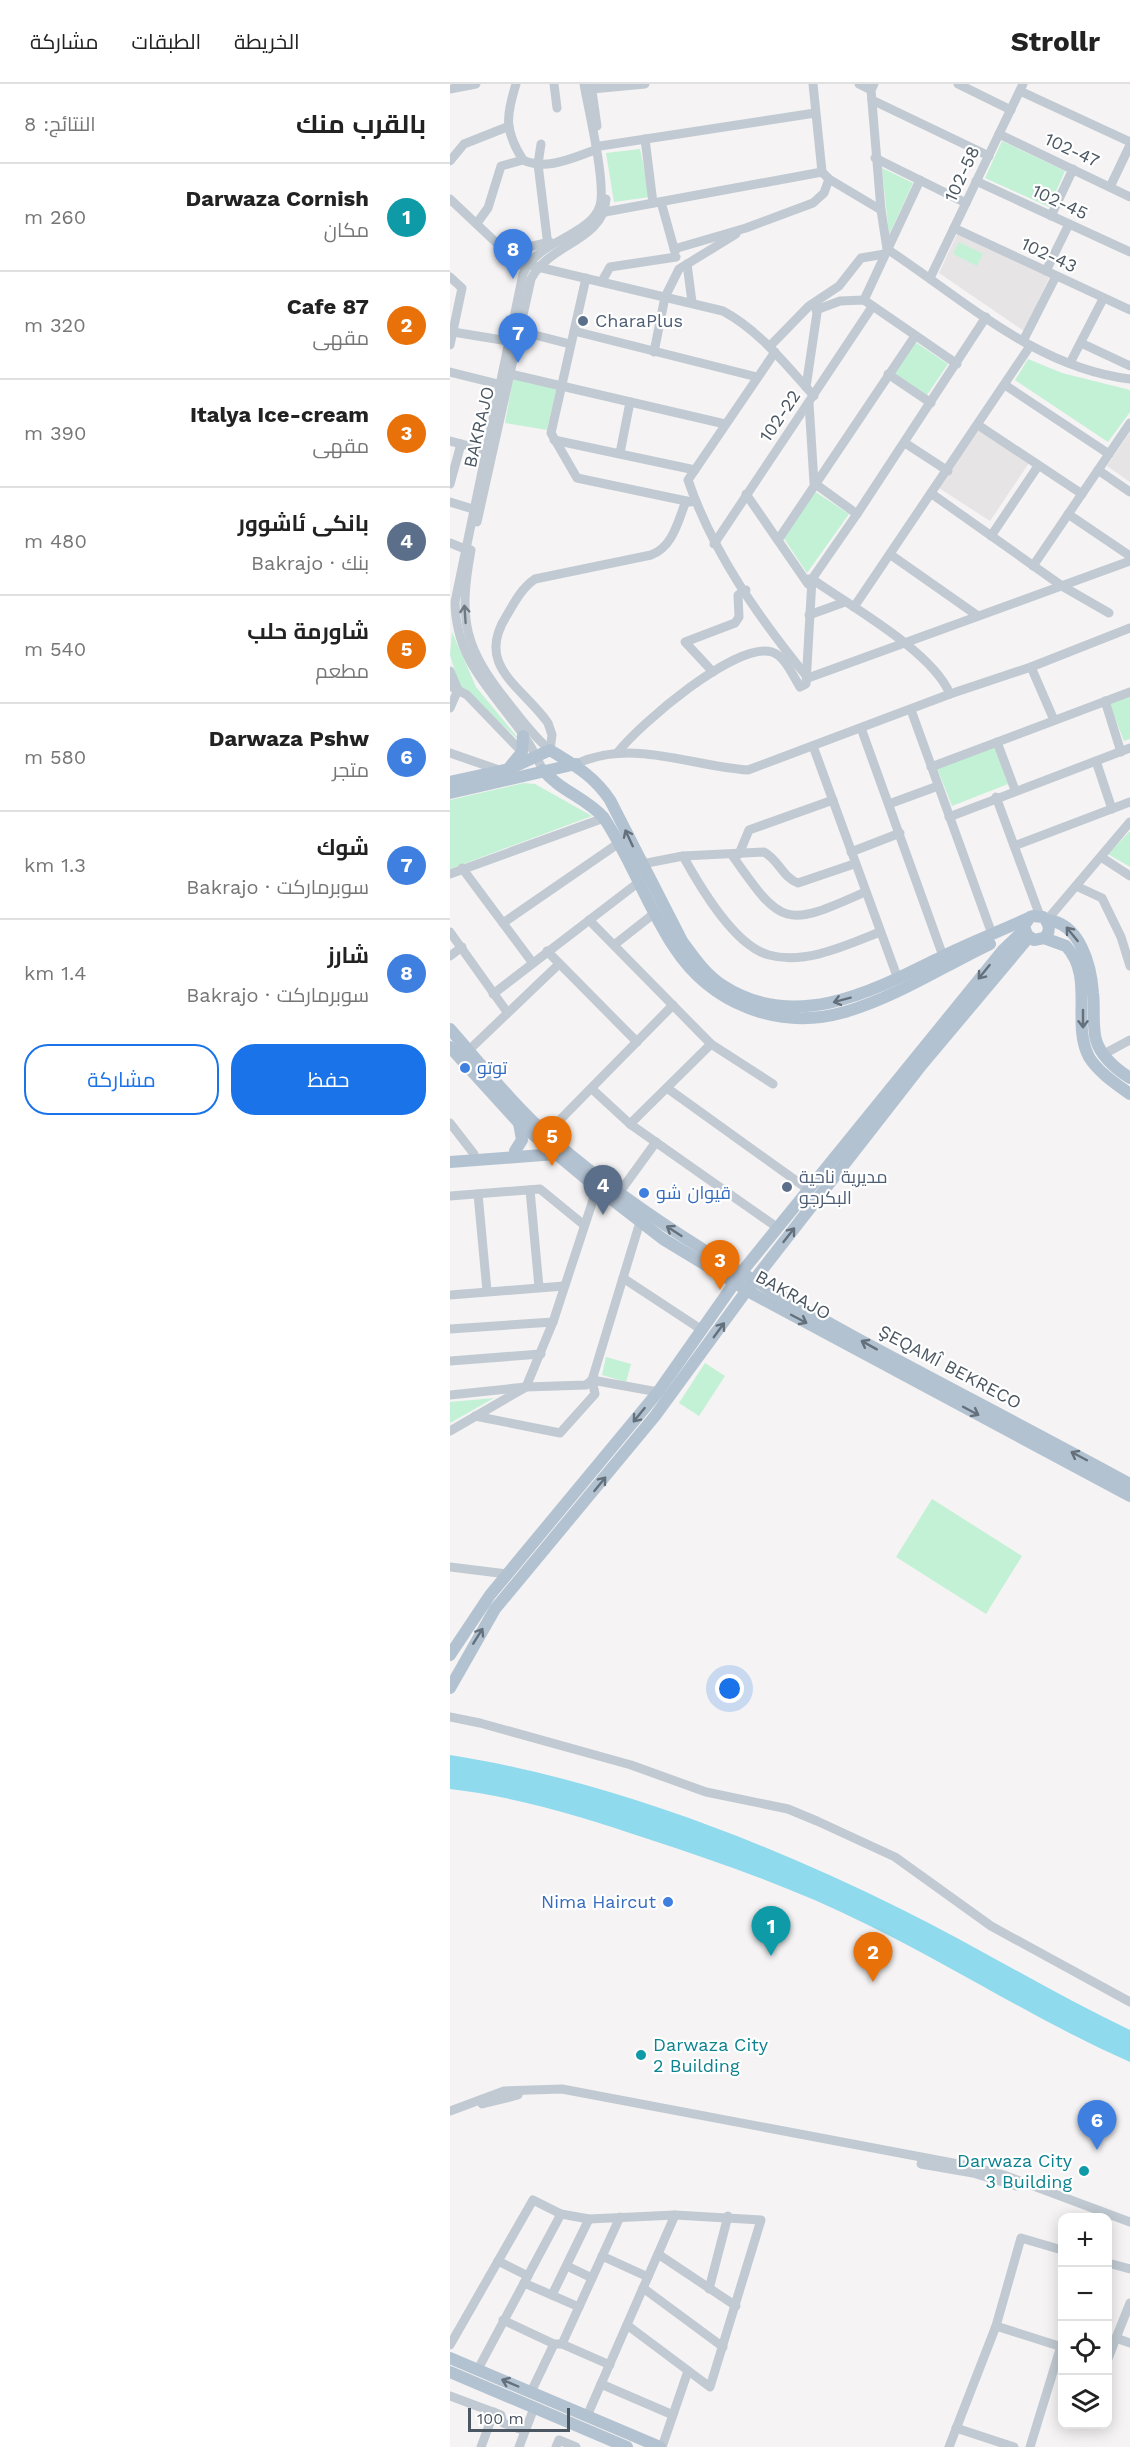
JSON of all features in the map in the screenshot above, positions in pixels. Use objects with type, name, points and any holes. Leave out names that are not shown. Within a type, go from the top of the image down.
[{"type":"main road","points":[[505,770],[522,752],[523,736]]},
{"type":"main road","points":[[450,782],[505,770],[536,758],[549,750]]},
{"type":"main road","name":"BAKRAJO","points":[[549,750],[576,764],[596,781],[610,800],[681,941],[721,985],[759,1001],[797,1006],[830,1004],[875,995],[898,979],[943,956],[992,934],[1032,924]]},
{"type":"main road","points":[[450,793],[576,764]]},
{"type":"main road","points":[[543,770],[601,814],[619,843],[673,946],[694,973],[716,993],[740,1004],[774,1014],[809,1016],[839,1013],[1032,924],[1070,929],[1081,948],[1092,985],[1095,1035],[1104,1054],[1130,1078]]},
{"type":"main road","points":[[601,814],[610,800]]},
{"type":"main road","points":[[1032,924],[1034,940],[1044,938],[1066,946],[1077,964],[1082,986],[1084,1037],[1091,1059],[1105,1075],[1130,1094]]},
{"type":"main road","points":[[1032,924],[1049,930],[1044,938]]},
{"type":"main road","points":[[450,1688],[465,1658],[495,1609],[655,1416],[862,1132],[1003,950],[1032,924]]},
{"type":"main road","points":[[450,1029],[548,1141],[738,1278]]},
{"type":"main road","name":"BAKRAJO","points":[[450,1047],[519,1123],[548,1141],[597,1188],[640,1222],[750,1286],[1130,1496]]},
{"type":"main road","points":[[515,1151],[522,1140],[519,1123]]},
{"type":"main road","points":[[450,1655],[470,1622],[507,1574],[658,1392],[738,1278],[809,1190],[862,1132]]},
{"type":"main road","points":[[450,1156],[515,1151],[548,1141]]},
{"type":"main road","points":[[450,1162],[548,1141]]},
{"type":"main road","name":"ŞEQAMÎ BEKRECO","points":[[750,1286],[1130,1484]]},
{"type":"main road","points":[[450,2358],[661,2447]]},
{"type":"main road","points":[[450,2372],[627,2447]]},
{"type":"street","points":[[450,89],[476,84]]},
{"type":"street","points":[[516,84],[507,113],[507,127],[523,160]]},
{"type":"street","points":[[554,84],[558,108]]},
{"type":"street","points":[[506,252],[548,244],[561,239],[579,230],[600,207],[602,191],[589,86],[645,84]]},
{"type":"street","points":[[813,84],[822,172],[829,179],[881,210]]},
{"type":"street","points":[[859,84],[988,156]]},
{"type":"street","points":[[963,85],[1011,110]]},
{"type":"street","points":[[1021,87],[1130,143],[1110,187]]},
{"type":"street","name":"102-58","points":[[930,278],[1021,87]]},
{"type":"street","points":[[872,92],[876,158],[886,251]]},
{"type":"street","points":[[477,223],[488,208],[501,166],[523,160],[538,164],[556,163],[597,148],[815,113]]},
{"type":"street","points":[[450,161],[464,144],[507,127]]},
{"type":"street","name":"102-47","points":[[999,134],[1130,196]]},
{"type":"street","points":[[645,139],[657,202],[675,253],[683,267],[692,302]]},
{"type":"street","points":[[528,270],[548,244],[538,164],[541,144]]},
{"type":"street","points":[[528,270],[538,267],[592,228],[605,212],[606,186],[597,148]]},
{"type":"street","points":[[876,158],[966,203]]},
{"type":"street","points":[[1051,216],[1073,169]]},
{"type":"street","points":[[605,212],[822,172]]},
{"type":"street","points":[[602,281],[610,267],[675,253],[813,203],[824,193],[829,179]]},
{"type":"street","points":[[864,300],[920,180]]},
{"type":"street","name":"102-45","points":[[976,181],[1130,252]]},
{"type":"street","points":[[450,199],[528,270]]},
{"type":"street","points":[[1046,271],[1069,224]]},
{"type":"street","points":[[654,352],[665,297],[683,267],[746,228]]},
{"type":"street","name":"102-43","points":[[954,228],[1130,310]]},
{"type":"street","points":[[808,678],[774,637],[746,590],[714,544],[691,502],[688,480],[757,377],[772,349],[801,313],[845,280],[861,258],[886,251],[1027,344],[1070,363],[1130,378]]},
{"type":"street","points":[[538,267],[692,302],[723,311],[740,320],[772,349],[806,387],[811,400],[814,483]]},
{"type":"street","name":"BAKRAJO","points":[[528,270],[519,331],[470,559],[464,598],[466,626],[471,647],[485,673],[549,750]]},
{"type":"street","name":"BAKRAJO","points":[[528,270],[498,384],[453,601],[453,621],[471,666],[523,736],[543,770]]},
{"type":"street","points":[[809,615],[850,604],[891,555],[1005,385],[1027,344],[1056,276]]},
{"type":"street","points":[[450,277],[462,288],[452,325],[450,345]]},
{"type":"street","points":[[586,278],[550,433],[577,478],[691,502]]},
{"type":"street","points":[[806,387],[816,310],[821,298]]},
{"type":"street","points":[[1070,363],[1103,299]]},
{"type":"street","points":[[816,310],[836,301],[864,300],[957,364]]},
{"type":"street","name":"102-22","points":[[714,544],[872,307]]},
{"type":"street","points":[[618,752],[643,724],[712,672],[752,653],[763,651],[780,657],[800,687],[806,684],[808,678],[809,581],[858,514],[986,317]]},
{"type":"street","points":[[452,325],[508,341]]},
{"type":"street","points":[[519,331],[570,344]]},
{"type":"street","points":[[574,331],[757,377]]},
{"type":"street","points":[[778,540],[814,483],[915,336]]},
{"type":"street","points":[[1081,343],[1130,366]]},
{"type":"street","points":[[450,372],[498,384]]},
{"type":"street","points":[[510,374],[725,424]]},
{"type":"street","points":[[888,374],[931,403]]},
{"type":"street","points":[[1005,385],[1109,453]]},
{"type":"street","points":[[620,453],[630,402]]},
{"type":"street","points":[[1033,566],[1130,423]]},
{"type":"street","points":[[978,425],[1082,494]]},
{"type":"street","points":[[554,440],[695,470]]},
{"type":"street","points":[[450,441],[485,450]]},
{"type":"street","points":[[905,443],[948,471]]},
{"type":"street","points":[[450,484],[460,444]]},
{"type":"street","points":[[991,536],[1038,466]]},
{"type":"street","points":[[1098,470],[1130,492]]},
{"type":"street","points":[[814,483],[858,514]]},
{"type":"street","points":[[746,494],[809,581],[850,604],[904,643],[940,676],[950,694]]},
{"type":"street","points":[[932,494],[1033,566],[1109,613]]},
{"type":"street","points":[[450,502],[473,509]]},
{"type":"street","points":[[549,750],[552,735],[548,723],[498,664],[495,645],[499,627],[524,587],[542,576],[651,555],[663,549],[691,502]]},
{"type":"street","points":[[1068,514],[1130,556]]},
{"type":"street","points":[[450,543],[465,549]]},
{"type":"street","points":[[891,555],[978,616]]},
{"type":"street","points":[[808,678],[1130,561]]},
{"type":"street","points":[[712,672],[685,642],[735,623],[738,616],[738,595],[746,590]]},
{"type":"street","points":[[576,764],[601,754],[639,752],[748,770],[950,694],[1031,667],[1130,628]]},
{"type":"street","points":[[1031,667],[1053,720]]},
{"type":"street","points":[[450,671],[454,688],[450,708]]},
{"type":"street","points":[[454,688],[522,752]]},
{"type":"street","points":[[931,767],[1130,692]]},
{"type":"street","points":[[949,817],[996,797],[1125,750],[1105,701]]},
{"type":"street","points":[[911,710],[992,934]]},
{"type":"street","points":[[861,728],[943,956]]},
{"type":"street","points":[[997,742],[1015,790]]},
{"type":"street","points":[[813,746],[864,892],[898,979]]},
{"type":"street","points":[[450,753],[505,770]]},
{"type":"street","points":[[1096,761],[1112,809]]},
{"type":"street","points":[[889,804],[938,786]]},
{"type":"street","points":[[996,797],[1014,846],[1032,924],[1076,886],[1130,822]]},
{"type":"street","points":[[736,854],[749,830],[833,800]]},
{"type":"street","points":[[1014,846],[1130,802]]},
{"type":"street","points":[[450,874],[601,814]]},
{"type":"street","points":[[851,852],[900,833]]},
{"type":"street","points":[[503,923],[619,843]]},
{"type":"street","points":[[736,854],[759,892],[784,914],[797,916],[817,913],[864,892]]},
{"type":"street","points":[[642,864],[683,856],[767,854],[790,878],[798,883],[854,864]]},
{"type":"street","points":[[683,856],[705,898],[754,948],[768,955],[784,957],[824,952],[880,932]]},
{"type":"street","points":[[1101,857],[1130,876]]},
{"type":"street","points":[[462,868],[532,962]]},
{"type":"street","points":[[493,994],[639,882]]},
{"type":"street","points":[[1076,886],[1102,898],[1121,937],[1130,966]]},
{"type":"street","points":[[614,945],[656,912]]},
{"type":"street","points":[[590,920],[711,1044],[773,1084]]},
{"type":"street","points":[[450,932],[507,1012]]},
{"type":"street","points":[[450,956],[462,947]]},
{"type":"street","points":[[548,951],[637,1042]]},
{"type":"street","points":[[468,1051],[559,964]]},
{"type":"street","points":[[548,1141],[592,1089],[673,1005]]},
{"type":"street","points":[[1104,1054],[1130,1040]]},
{"type":"street","points":[[630,1124],[711,1044]]},
{"type":"street","points":[[667,1088],[809,1190]]},
{"type":"street","points":[[592,1089],[630,1124],[778,1228]]},
{"type":"street","points":[[450,1124],[474,1154]]},
{"type":"street","points":[[619,1193],[656,1142]]},
{"type":"street","points":[[450,1431],[526,1387],[553,1322],[597,1188]]},
{"type":"street","points":[[450,1196],[540,1189],[584,1225]]},
{"type":"street","points":[[530,1190],[539,1287]]},
{"type":"street","points":[[478,1194],[487,1291]]},
{"type":"street","points":[[475,1416],[560,1433],[595,1394],[592,1380],[640,1222]]},
{"type":"street","points":[[623,1278],[702,1330]]},
{"type":"street","points":[[450,1295],[564,1286]]},
{"type":"street","points":[[450,1329],[553,1322]]},
{"type":"street","points":[[450,1362],[540,1354]]},
{"type":"street","points":[[450,1395],[526,1387],[586,1385],[592,1380]]},
{"type":"street","points":[[592,1380],[658,1392]]},
{"type":"street","points":[[450,1567],[507,1574]]},
{"type":"street","points":[[450,1717],[480,1723],[631,1765],[723,1797],[788,1809],[817,1821],[895,1857],[991,1926],[1130,2002]]},
{"type":"street","points":[[450,2111],[504,2091],[562,2089],[974,2167],[1013,2178],[1130,2222]]},
{"type":"street","points":[[450,2118],[471,2107],[518,2095],[569,2095],[973,2174],[1046,2195],[1092,2213]]},
{"type":"street","points":[[450,2345],[531,2202],[536,2201],[561,2214],[589,2219],[675,2215],[728,2216],[761,2220],[710,2387],[627,2325]]},
{"type":"street","points":[[478,2370],[561,2214]]},
{"type":"street","points":[[587,2416],[675,2215]]},
{"type":"street","points":[[709,2289],[728,2216]]},
{"type":"street","points":[[531,2392],[579,2307],[620,2217]]},
{"type":"street","points":[[552,2295],[589,2219]]},
{"type":"street","points":[[1112,2222],[1130,2228]]},
{"type":"street","points":[[949,2447],[996,2326],[1021,2238],[1058,2249]]},
{"type":"street","points":[[658,2254],[736,2306]]},
{"type":"street","points":[[602,2256],[648,2277]]},
{"type":"street","points":[[498,2261],[552,2295],[579,2307]]},
{"type":"street","points":[[1112,2264],[1130,2269]]},
{"type":"street","points":[[567,2266],[592,2278]]},
{"type":"street","points":[[643,2288],[723,2347]]},
{"type":"street","points":[[1112,2347],[1130,2303]]},
{"type":"street","points":[[503,2320],[610,2365]]},
{"type":"street","points":[[996,2326],[1058,2346]]},
{"type":"street","points":[[1116,2338],[1130,2343]]},
{"type":"street","points":[[1030,2447],[1058,2360]]},
{"type":"street","points":[[661,2447],[687,2371]]},
{"type":"street","points":[[601,2384],[673,2415]]},
{"type":"street","points":[[450,2396],[497,2414],[503,2423],[525,2431]]},
{"type":"street","points":[[481,2447],[497,2414],[509,2398]]},
{"type":"street","points":[[519,2447],[534,2408]]},
{"type":"street","points":[[956,2428],[1014,2447]]},
{"type":"street","points":[[556,2447],[559,2440],[576,2447]]},
{"type":"shaded area","points":[[958,232],[1050,276],[1024,331],[939,273]]},
{"type":"shaded area","points":[[979,430],[1029,463],[990,521],[939,488]]},
{"type":"shaded area","points":[[1130,432],[1130,482],[1107,466]]},
{"type":"green space","points":[[1002,141],[1065,171],[1049,207],[985,178]]},
{"type":"green space","points":[[640,149],[650,197],[614,202],[606,153]]},
{"type":"green space","points":[[882,168],[913,183],[889,235]]},
{"type":"green space","points":[[959,242],[983,254],[977,266],[953,254]]},
{"type":"green space","points":[[915,342],[948,364],[927,395],[894,373]]},
{"type":"green space","points":[[1028,359],[1062,373],[1130,390],[1130,412],[1108,442],[1015,380]]},
{"type":"green space","points":[[513,379],[557,387],[547,430],[505,423]]},
{"type":"green space","points":[[814,491],[849,514],[807,573],[783,537]]},
{"type":"green space","points":[[452,632],[476,687],[523,744],[459,685],[450,655]]},
{"type":"green space","points":[[1130,695],[1130,739],[1124,741],[1109,703]]},
{"type":"green space","points":[[994,746],[1008,784],[952,806],[937,768]]},
{"type":"green space","points":[[524,783],[535,784],[592,816],[450,869],[450,800]]},
{"type":"green space","points":[[1130,831],[1130,867],[1108,854]]},
{"type":"green space","points":[[606,1357],[631,1364],[626,1382],[602,1375]]},
{"type":"green space","points":[[705,1363],[725,1376],[699,1416],[679,1403]]},
{"type":"green space","points":[[494,1398],[450,1423],[450,1402]]},
{"type":"green space","points":[[932,1499],[1022,1556],[986,1614],[896,1557]]},
{"type":"water","points":[[450,1755],[565,1779],[623,1796],[738,1836],[793,1859],[901,1909],[1130,2030],[1130,2062],[1063,2030],[868,1925],[760,1878],[575,1816],[500,1797],[450,1789]]},
{"type":"place","name":"شارز","points":[[513,279]]},
{"type":"place","name":"CharaPlus","points":[[583,321]]},
{"type":"place","name":"شوك","points":[[518,363]]},
{"type":"place","name":"توتو","points":[[465,1068]]},
{"type":"place","name":"شاورمة حلب","points":[[552,1166]]},
{"type":"place","name":"مدیریة ناحية البكرجو","points":[[787,1187]]},
{"type":"place","name":"قیوان شو","points":[[644,1193]]},
{"type":"place","name":"بانکی ئاشوور","points":[[603,1215]]},
{"type":"place","name":"Italya Ice-cream","points":[[720,1290]]},
{"type":"place","name":"Nima Haircut","points":[[668,1902]]},
{"type":"place","name":"Darwaza Cornish","points":[[771,1956]]},
{"type":"place","name":"87 Cafe","points":[[873,1982]]},
{"type":"place","name":"Darwaza City 2 Building","points":[[641,2055]]},
{"type":"place","name":"Darwaza Pshw","points":[[1097,2150]]},
{"type":"place","name":"Darwaza City 3 Building","points":[[1084,2171]]}]
